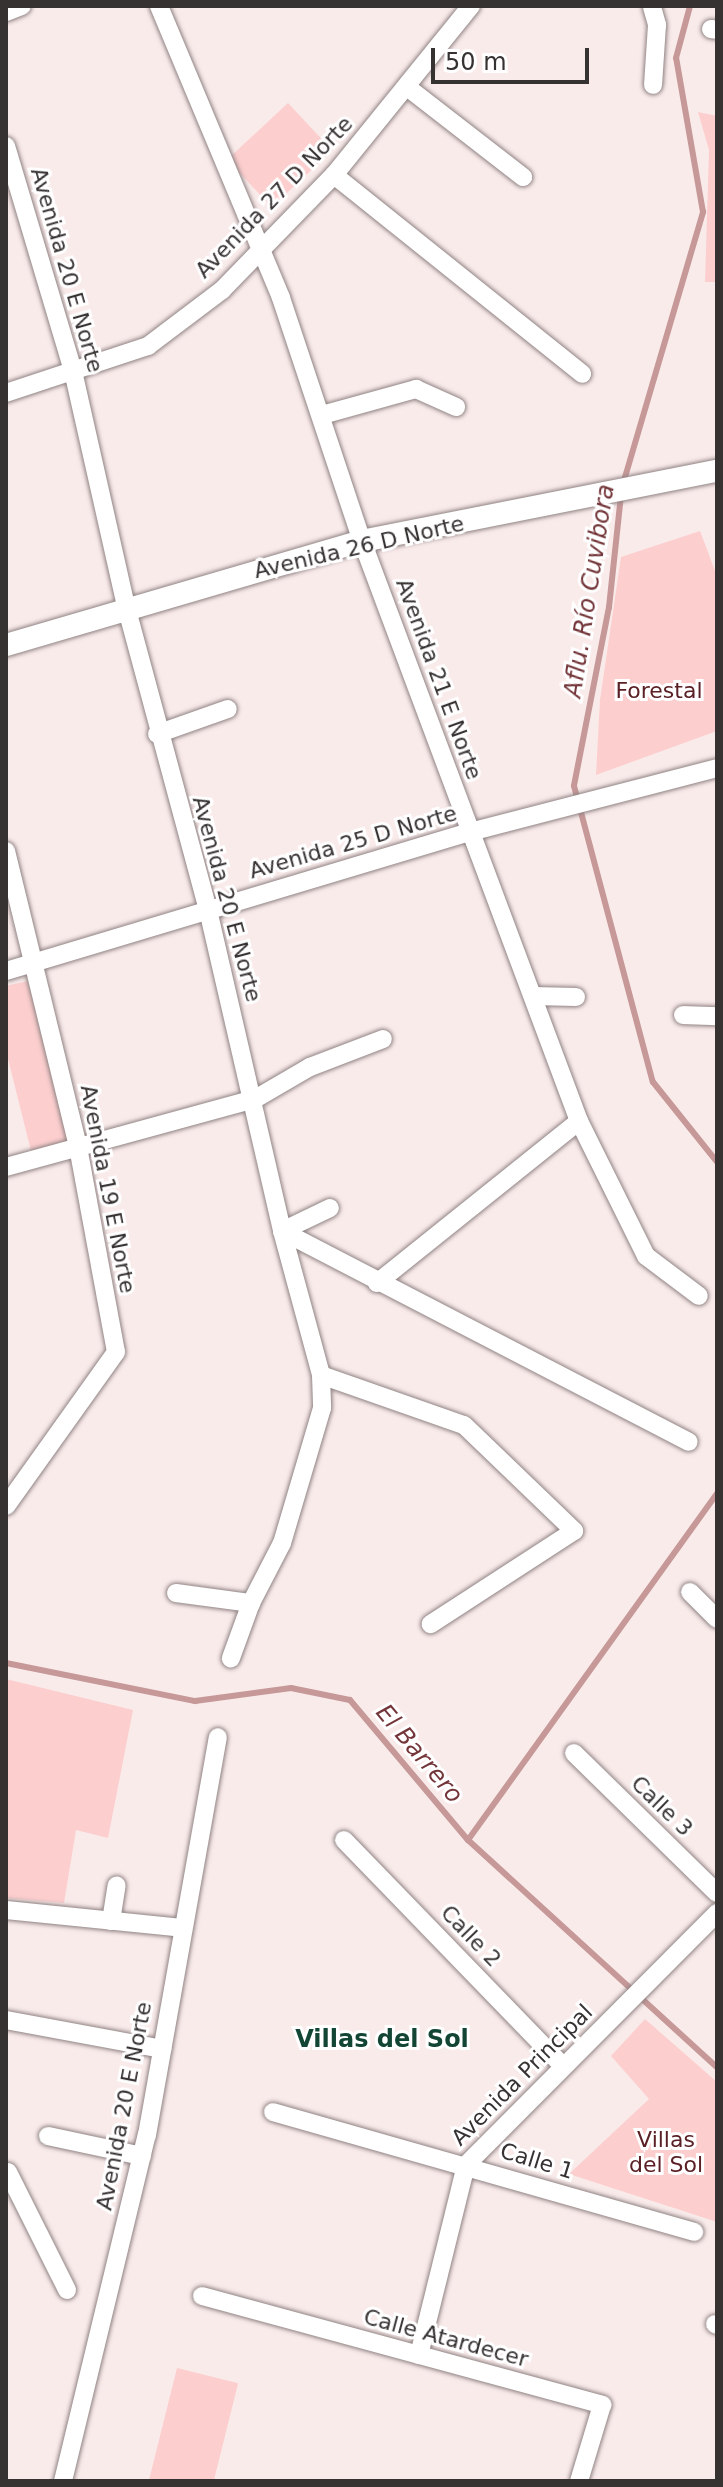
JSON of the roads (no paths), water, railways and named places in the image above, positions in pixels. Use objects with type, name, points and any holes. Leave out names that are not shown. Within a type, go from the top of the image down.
[{"type":"street","points":[[6,12],[22,6]]},
{"type":"street","name":"Avenida 21 E Norte","points":[[159,6],[262,248],[322,415],[362,541],[579,1121],[646,1256],[699,1296]]},
{"type":"street","name":"Avenida 27 D Norte","points":[[6,393],[119,359],[171,331],[262,248],[334,175],[471,6]]},
{"type":"street","points":[[652,7],[657,25],[653,85]]},
{"type":"street","points":[[407,87],[523,177]]},
{"type":"street","name":"Avenida 20 E Norte","points":[[6,146],[73,371],[157,734],[208,910],[255,1099],[282,1231],[321,1375],[322,1408],[282,1543],[251,1603],[231,1658]]},
{"type":"street","points":[[334,175],[582,374]]},
{"type":"street","points":[[322,415],[416,389],[456,407]]},
{"type":"street","name":"Avenida 26 D Norte","points":[[6,645],[126,606],[362,541],[717,471]]},
{"type":"street","points":[[157,734],[228,709]]},
{"type":"street","name":"Avenida 25 D Norte","points":[[6,971],[470,832],[717,768]]},
{"type":"street","name":"Avenida 19 E Norte","points":[[6,851],[78,1147],[116,1352],[6,1506]]},
{"type":"street","points":[[533,996],[576,997]]},
{"type":"street","points":[[683,1015],[717,1016]]},
{"type":"street","points":[[6,1167],[255,1099],[310,1067],[383,1039]]},
{"type":"street","points":[[377,1283],[579,1121]]},
{"type":"street","points":[[282,1231],[330,1208]]},
{"type":"street","points":[[282,1231],[377,1283],[689,1442]]},
{"type":"street","points":[[321,1375],[464,1425],[574,1531],[431,1624]]},
{"type":"street","points":[[690,1592],[717,1619]]},
{"type":"street","points":[[176,1593],[251,1603]]},
{"type":"street","name":"Avenida 20 E Norte","points":[[63,2481],[95,2368],[106,2296],[142,2156],[218,1737]]},
{"type":"street","name":"Calle 3","points":[[574,1753],[717,1893]]},
{"type":"street","name":"Calle 2","points":[[344,1840],[563,2066]]},
{"type":"street","points":[[111,1921],[117,1885]]},
{"type":"street","points":[[6,1910],[182,1928]]},
{"type":"street","name":"Avenida Principal","points":[[419,2355],[466,2165],[717,1913]]},
{"type":"street","points":[[6,2020],[162,2049]]},
{"type":"street","name":"Calle 1","points":[[273,2112],[694,2232]]},
{"type":"street","points":[[48,2136],[142,2156]]},
{"type":"street","points":[[8,2172],[67,2290]]},
{"type":"street","name":"Calle Atardecer","points":[[202,2296],[602,2405],[579,2481]]},
{"type":"waterway","name":"Aflu. Río Cuvibora","points":[[623,484],[703,212],[676,58],[690,6]]},
{"type":"waterway","name":"Aflu. Río Cuvibora","points":[[621,495],[609,607],[574,786],[653,1082],[717,1162]]},
{"type":"waterway","points":[[468,1840],[717,1493]]},
{"type":"waterway","name":"El Barrero","points":[[6,1663],[195,1701],[291,1688],[350,1700],[468,1840],[717,2067]]},
{"type":"district","name":"Villas del Sol","points":[[382,2040]]},
{"type":"park label","name":"Forestal","points":[[659,691]]}]
